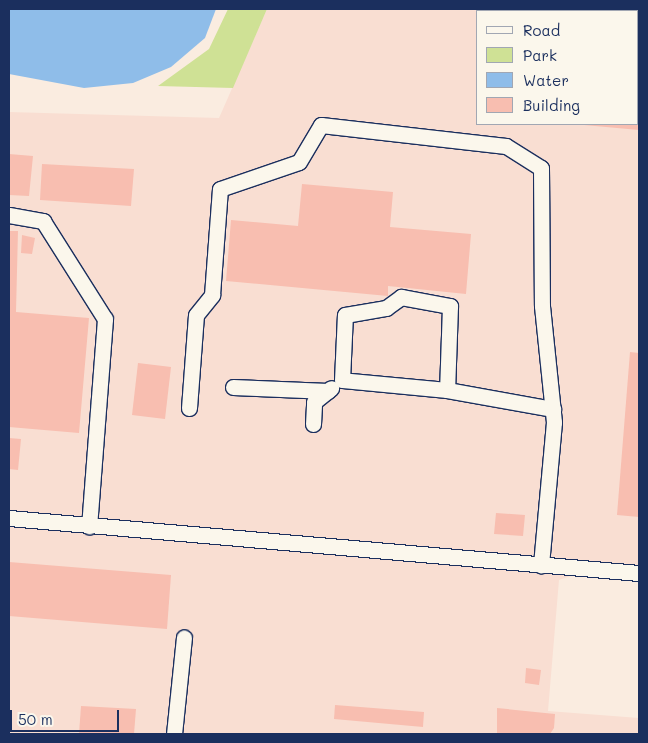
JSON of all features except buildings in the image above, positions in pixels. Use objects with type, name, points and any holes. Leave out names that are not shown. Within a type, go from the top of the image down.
[{"type":"street","points":[[189,408],[196,315],[212,295],[220,189],[299,162],[321,125],[506,146],[541,168],[542,306],[553,409],[542,565]]},
{"type":"street","points":[[9,215],[43,222],[104,319],[89,526]]},
{"type":"street","points":[[342,380],[344,315],[386,308],[401,297],[450,306],[447,390]]},
{"type":"street","points":[[313,424],[314,402],[342,380],[447,390],[553,409]]},
{"type":"street","points":[[233,387],[328,391]]},
{"type":"street","points":[[9,518],[639,573]]},
{"type":"street","points":[[174,734],[184,638]]},
{"type":"shaded area","points":[[267,9],[639,9],[639,566],[608,563],[559,580],[548,711],[639,718],[639,734],[9,734],[9,112],[219,118]]},
{"type":"green space","points":[[228,9],[267,9],[233,88],[158,86],[209,49]]},
{"type":"water","points":[[9,9],[216,9],[205,38],[171,67],[133,83],[84,88],[9,74]]}]
